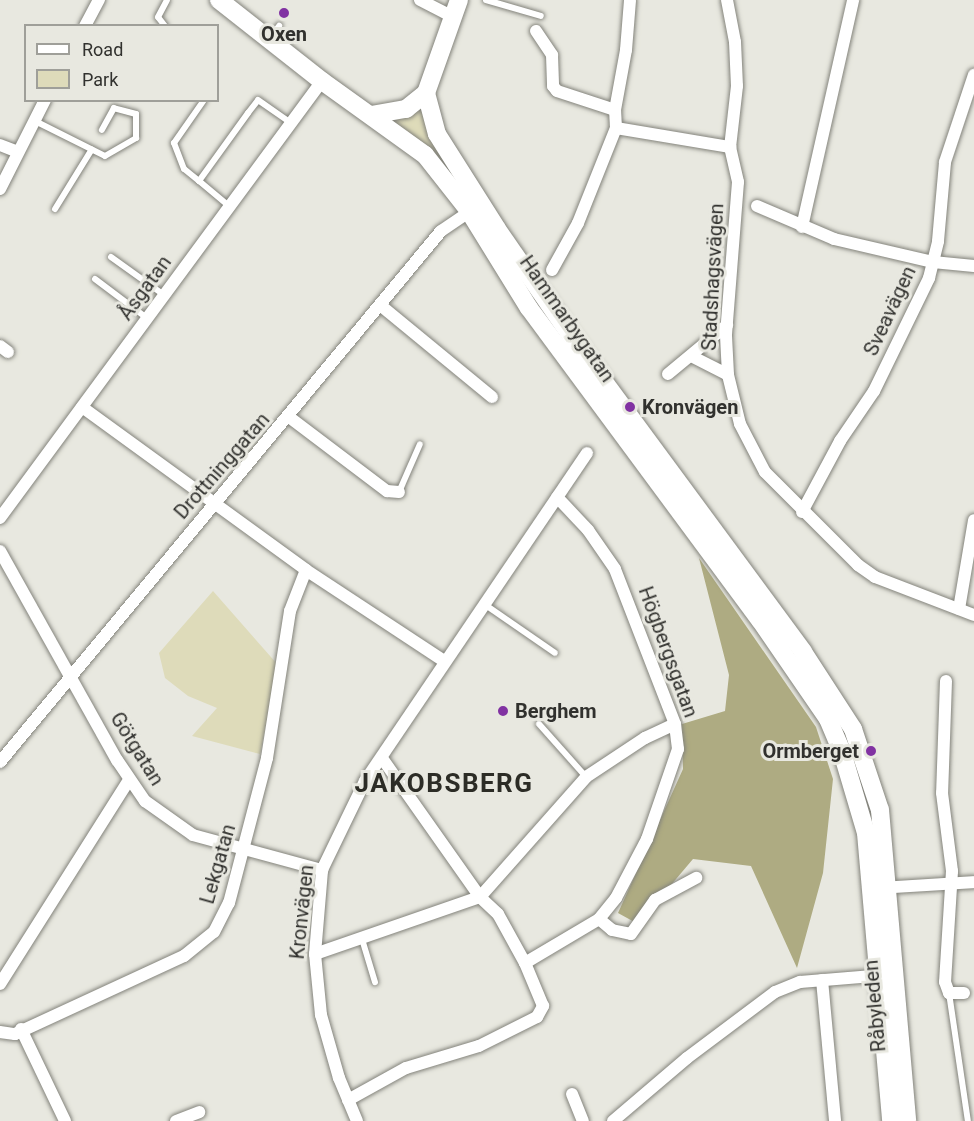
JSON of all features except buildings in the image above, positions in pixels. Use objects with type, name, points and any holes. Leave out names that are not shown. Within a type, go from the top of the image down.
[{"type":"main road","name":"Hammarbygatan","points":[[219,0],[274,33],[322,81],[425,155],[475,208],[580,349],[803,652],[853,729],[875,789],[880,888]]},
{"type":"main road","points":[[371,115],[384,116],[406,109],[426,93],[456,8]]},
{"type":"main road","name":"Hammarbygatan","points":[[426,93],[437,134],[475,208]]},
{"type":"main road","name":"Råbyleden","points":[[880,888],[886,975],[891,1121]]},
{"type":"main road","name":"Råbyleden","points":[[886,975],[907,1121]]},
{"type":"street","points":[[86,24],[99,0]]},
{"type":"street","points":[[420,0],[456,8]]},
{"type":"street","points":[[552,270],[578,223],[616,128],[615,110],[626,50],[630,0]]},
{"type":"street","name":"Stadshagsvägen","points":[[726,0],[735,42],[737,86],[730,147],[738,189],[727,325],[728,375],[749,444],[765,472],[802,512],[875,577],[974,615]]},
{"type":"street","points":[[802,227],[853,0]]},
{"type":"street","points":[[536,31],[552,56],[553,86],[557,91],[615,110]]},
{"type":"street","name":"Sveavägen","points":[[802,512],[840,441],[874,391],[929,278],[945,162],[974,75]]},
{"type":"street","name":"Åsgatan","points":[[0,518],[322,81]]},
{"type":"street","points":[[0,189],[44,102]]},
{"type":"street","points":[[616,128],[730,147]]},
{"type":"street","points":[[0,145],[18,152]]},
{"type":"street","points":[[757,206],[802,227],[856,245],[933,262],[974,267]]},
{"type":"street","name":"Drottninggatan","points":[[0,762],[215,502],[289,417],[441,231],[475,208]]},
{"type":"street","points":[[380,305],[492,397]]},
{"type":"street","points":[[668,374],[693,357],[727,325]]},
{"type":"street","points":[[693,357],[728,375]]},
{"type":"street","points":[[82,407],[306,570],[444,661]]},
{"type":"street","points":[[289,417],[387,491],[399,492]]},
{"type":"street","name":"Kronvägen","points":[[357,1121],[321,1015],[315,954],[322,870],[345,815],[444,661],[587,453]]},
{"type":"street","name":"Högbergsgatan","points":[[525,963],[599,919],[631,874],[647,839],[676,759],[675,724],[615,569],[588,530],[556,497]]},
{"type":"street","points":[[959,609],[974,520]]},
{"type":"street","name":"Götgatan","points":[[0,551],[129,780],[157,812],[181,830],[242,851],[322,870]]},
{"type":"street","name":"Lekgatan","points":[[0,1032],[15,1034],[21,1029],[199,947],[224,916],[272,730],[290,611],[306,570]]},
{"type":"street","points":[[946,681],[942,794],[950,884],[945,969],[949,993],[969,993]]},
{"type":"street","points":[[315,954],[480,897],[586,777],[645,738],[675,724]]},
{"type":"street","points":[[348,1100],[406,1068],[479,1046],[537,1017],[541,1011],[525,963],[498,914],[480,897],[382,758]]},
{"type":"street","points":[[0,984],[129,780]]},
{"type":"street","points":[[599,919],[612,930],[631,934],[656,900],[696,878]]},
{"type":"street","points":[[880,888],[974,882]]},
{"type":"street","points":[[613,1121],[687,1058],[775,992],[800,982],[886,975]]},
{"type":"street","points":[[822,980],[835,1121]]},
{"type":"street","points":[[21,1029],[65,1121]]},
{"type":"street","points":[[572,1094],[583,1121]]},
{"type":"street","points":[[176,1121],[199,1112]]},
{"type":"lane","points":[[163,24],[158,17],[167,0]]},
{"type":"lane","points":[[486,0],[541,16]]},
{"type":"lane","points":[[200,181],[258,100],[291,123]]},
{"type":"lane","points":[[203,102],[174,143],[184,169],[229,206]]},
{"type":"lane","points":[[35,121],[105,156],[136,138],[136,114],[114,108],[102,130]]},
{"type":"lane","points":[[55,209],[92,149]]},
{"type":"lane","points":[[111,256],[164,295]]},
{"type":"lane","points":[[95,279],[147,318]]},
{"type":"lane","points":[[399,492],[420,444]]},
{"type":"lane","points":[[484,603],[555,653]]},
{"type":"lane","points":[[539,724],[586,777]]},
{"type":"lane","points":[[362,939],[375,982]]},
{"type":"lane","points":[[949,993],[968,1121]]},
{"type":"green space","points":[[425,102],[468,196],[391,120]]},
{"type":"green space","points":[[213,591],[278,665],[260,754],[192,736],[217,708],[188,696],[165,678],[159,653]]},
{"type":"shaded area","points":[[699,558],[816,727],[833,779],[823,873],[797,968],[751,866],[693,859],[638,924],[618,913],[683,769],[682,724],[725,711],[729,675]]},
{"type":"place","name":"Oxen","points":[[284,13]]},
{"type":"place","name":"Kronvägen","points":[[630,407]]},
{"type":"place","name":"Berghem","points":[[503,711]]},
{"type":"place","name":"Ormberget","points":[[871,751]]},
{"type":"district","name":"JAKOBSBERG","points":[[444,784]]}]
